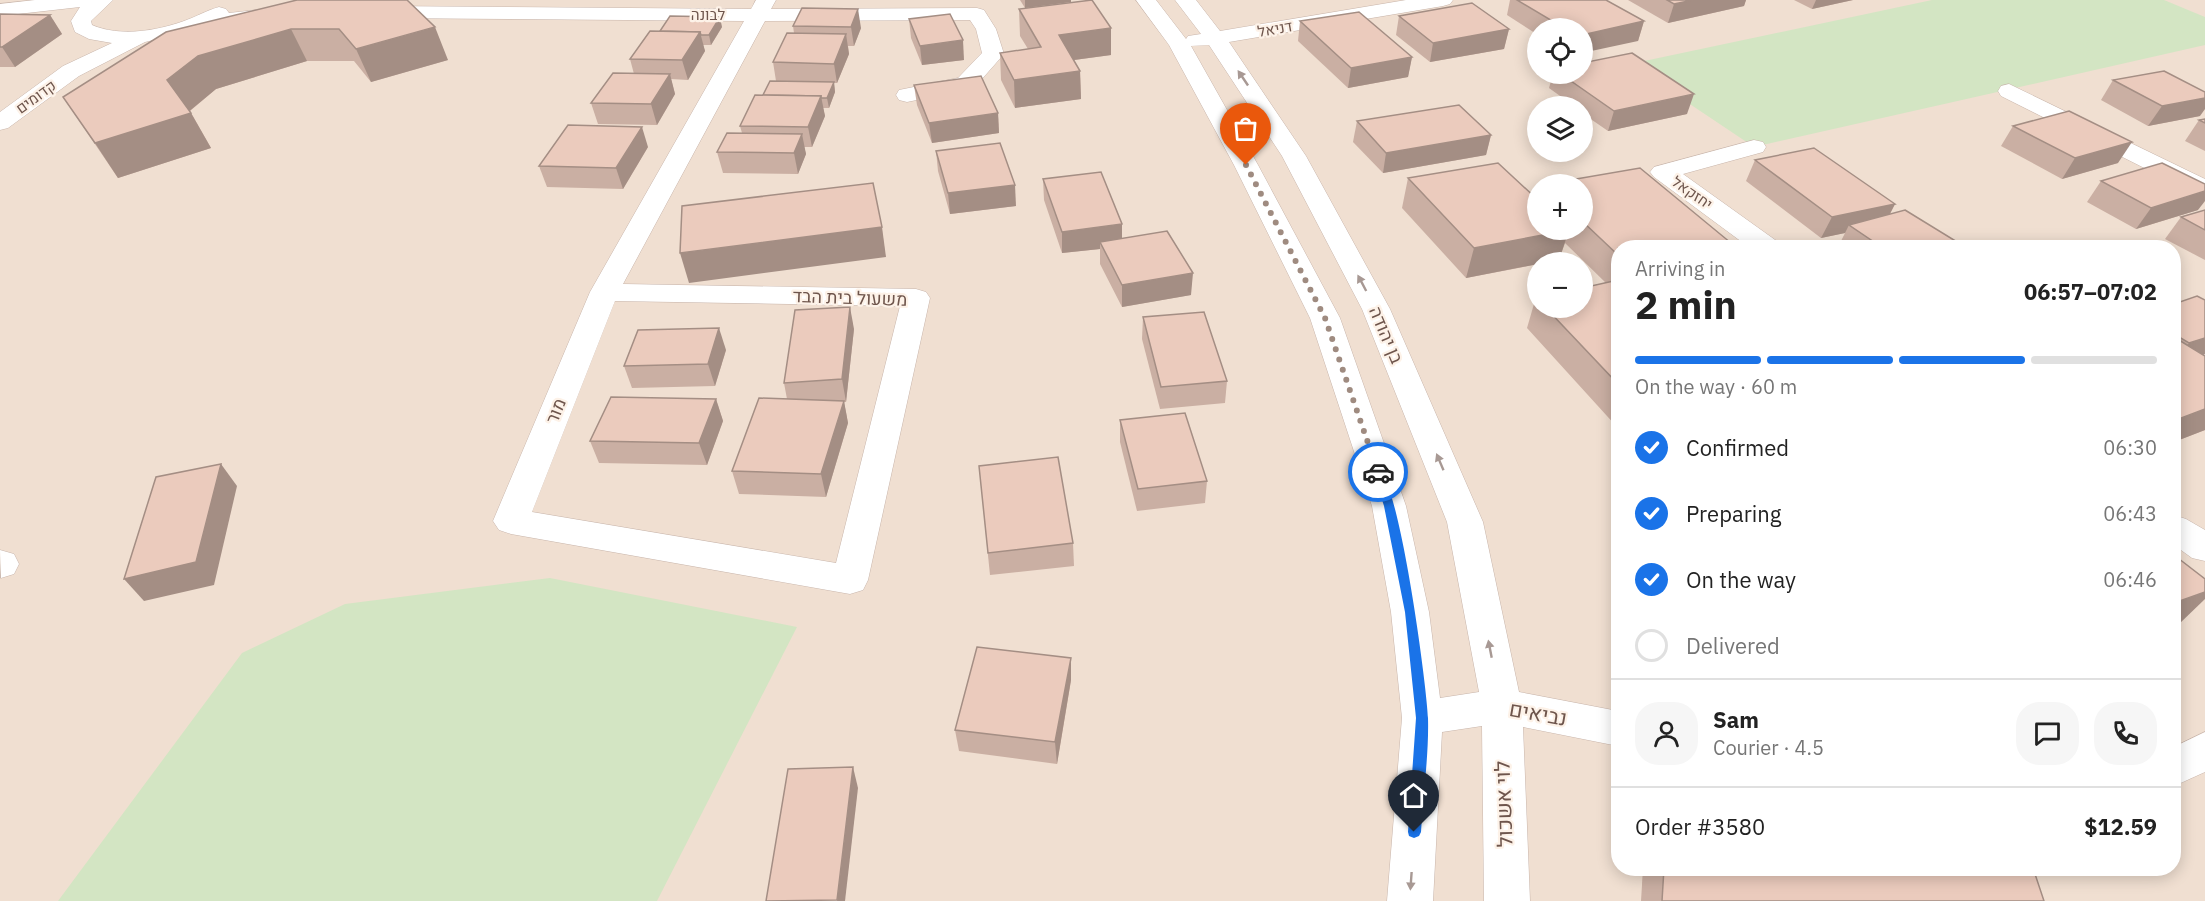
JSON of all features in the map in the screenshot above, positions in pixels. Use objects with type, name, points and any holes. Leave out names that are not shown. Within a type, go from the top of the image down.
[{"type":"street","points":[[0,10],[86,7],[103,0]]},
{"type":"street","points":[[1146,0],[1179,44],[1246,165],[1325,318],[1389,506],[1410,612],[1422,718],[1410,901]]},
{"type":"street","name":"בן יהודה","points":[[1185,0],[1216,39],[1294,156],[1376,309],[1465,522],[1502,706]]},
{"type":"street","name":"דניאל","points":[[1179,44],[1407,3],[1443,0]]},
{"type":"street","points":[[86,7],[81,21],[82,28],[90,33],[103,36],[144,36],[199,23],[272,11],[235,1],[226,9],[199,23]]},
{"type":"street","name":"לבונה","points":[[355,11],[471,14],[761,8],[977,14],[986,29],[993,54],[966,83],[907,95]]},
{"type":"street","name":"מור","points":[[761,8],[604,292],[511,521],[850,580]]},
{"type":"street","name":"קדומים","points":[[71,71],[103,36]]},
{"type":"street","name":"קדומים","points":[[0,123],[71,71],[144,36]]},
{"type":"street","points":[[2009,91],[2205,189]]},
{"type":"street","name":"יחזקאל","points":[[1754,147],[1663,172],[1757,240]]},
{"type":"street","name":"משעול בית הבד","points":[[604,292],[916,298],[850,580]]},
{"type":"street","points":[[2181,533],[2205,548]]},
{"type":"street","name":"נביאים","points":[[1422,718],[1502,706],[1611,727]]},
{"type":"street","name":"לוי אשכול","points":[[1502,706],[1507,901]]},
{"type":"street","points":[[2181,764],[2205,750]]},
{"type":"shaded area","points":[[0,0],[2205,0],[2205,901],[0,901]]},
{"type":"green space","points":[[1932,0],[2164,0],[2205,17],[2205,45],[1754,147],[1630,64]]},
{"type":"green space","points":[[550,578],[797,627],[657,901],[58,901],[242,653],[345,604]]},
{"type":"building","points":[[297,0],[407,0],[435,27],[356,49],[339,29],[291,29],[198,56],[167,80],[191,113],[95,143],[63,97],[166,32]]},
{"type":"building","points":[[1092,0],[1111,28],[1059,35],[1080,71],[1014,80],[1000,53],[1041,47],[1019,9]]},
{"type":"building","points":[[1517,0],[1606,0],[1644,21],[1593,33],[1593,18],[1547,18]]},
{"type":"building","points":[[1667,0],[1693,0],[1674,4]]},
{"type":"building","points":[[1472,3],[1509,29],[1433,43],[1399,16]]},
{"type":"building","points":[[802,8],[858,9],[851,27],[793,26]]},
{"type":"building","points":[[1359,12],[1412,57],[1351,68],[1300,21]]},
{"type":"building","points":[[0,14],[50,15],[0,47]]},
{"type":"building","points":[[950,14],[963,40],[920,46],[909,19]]},
{"type":"building","points":[[670,16],[720,17],[709,35],[701,35],[700,32],[660,31]]},
{"type":"building","points":[[650,31],[700,32],[682,60],[630,59]]},
{"type":"building","points":[[787,33],[846,34],[834,64],[773,62]]},
{"type":"building","points":[[1632,53],[1694,94],[1614,111],[1575,84],[1593,84],[1593,61]]},
{"type":"building","points":[[2164,71],[2205,92],[2205,98],[2162,106],[2113,80]]},
{"type":"building","points":[[613,73],[670,74],[651,104],[591,103]]},
{"type":"building","points":[[981,76],[998,113],[929,123],[914,85]]},
{"type":"building","points":[[770,81],[834,82],[827,98],[821,98],[821,96],[763,95]]},
{"type":"building","points":[[755,95],[821,96],[808,127],[740,126]]},
{"type":"building","points":[[1459,105],[1491,135],[1386,153],[1357,121]]},
{"type":"building","points":[[2069,111],[2132,142],[2075,158],[2013,126]]},
{"type":"building","points":[[568,125],[642,127],[616,168],[539,166]]},
{"type":"building","points":[[727,133],[802,134],[794,153],[717,152]]},
{"type":"building","points":[[1000,143],[1015,185],[948,193],[936,151]]},
{"type":"building","points":[[1814,148],[1895,204],[1832,217],[1755,160]]},
{"type":"building","points":[[1498,163],[1527,190],[1527,238],[1474,248],[1408,178]]},
{"type":"building","points":[[2162,163],[2205,184],[2205,191],[2151,208],[2101,181]]},
{"type":"building","points":[[1640,168],[1727,240],[1611,240],[1611,248],[1593,231],[1593,176]]},
{"type":"building","points":[[1101,172],[1122,224],[1062,232],[1043,179]]},
{"type":"building","points":[[873,183],[882,227],[680,253],[682,206]]},
{"type":"building","points":[[1905,210],[1954,240],[1871,240],[1849,225]]},
{"type":"building","points":[[2205,210],[2205,230],[2181,217]]},
{"type":"building","points":[[1167,231],[1193,273],[1122,285],[1100,242]]},
{"type":"building","points":[[1611,282],[1611,377],[1555,318],[1593,318],[1593,286]]},
{"type":"building","points":[[2197,296],[2205,300],[2205,338],[2189,343],[2181,338],[2181,302]]},
{"type":"building","points":[[850,307],[842,379],[784,383],[795,310]]},
{"type":"building","points":[[1204,312],[1227,381],[1161,387],[1143,317]]},
{"type":"building","points":[[719,328],[708,364],[624,366],[638,330]]},
{"type":"building","points":[[2181,341],[2205,356],[2205,409],[2181,418]]},
{"type":"building","points":[[611,397],[716,399],[699,443],[590,441]]},
{"type":"building","points":[[759,398],[844,401],[821,474],[732,471]]},
{"type":"building","points":[[1185,413],[1207,481],[1138,489],[1120,420]]},
{"type":"building","points":[[1058,457],[1073,543],[988,553],[979,466]]},
{"type":"building","points":[[221,464],[196,562],[124,579],[156,477]]},
{"type":"building","points":[[2181,560],[2205,579],[2205,592],[2181,601]]},
{"type":"building","points":[[977,647],[1071,658],[1055,742],[955,730]]},
{"type":"building","points":[[853,767],[837,900],[766,901],[788,769]]},
{"type":"building","points":[[1664,876],[2036,876],[2044,901],[1662,901]]},
{"type":"way so far","points":[[1246,165],[1325,318],[1378,472]]},
{"type":"route","points":[[1378,472],[1389,506],[1410,612],[1422,718],[1414,832]]}]
